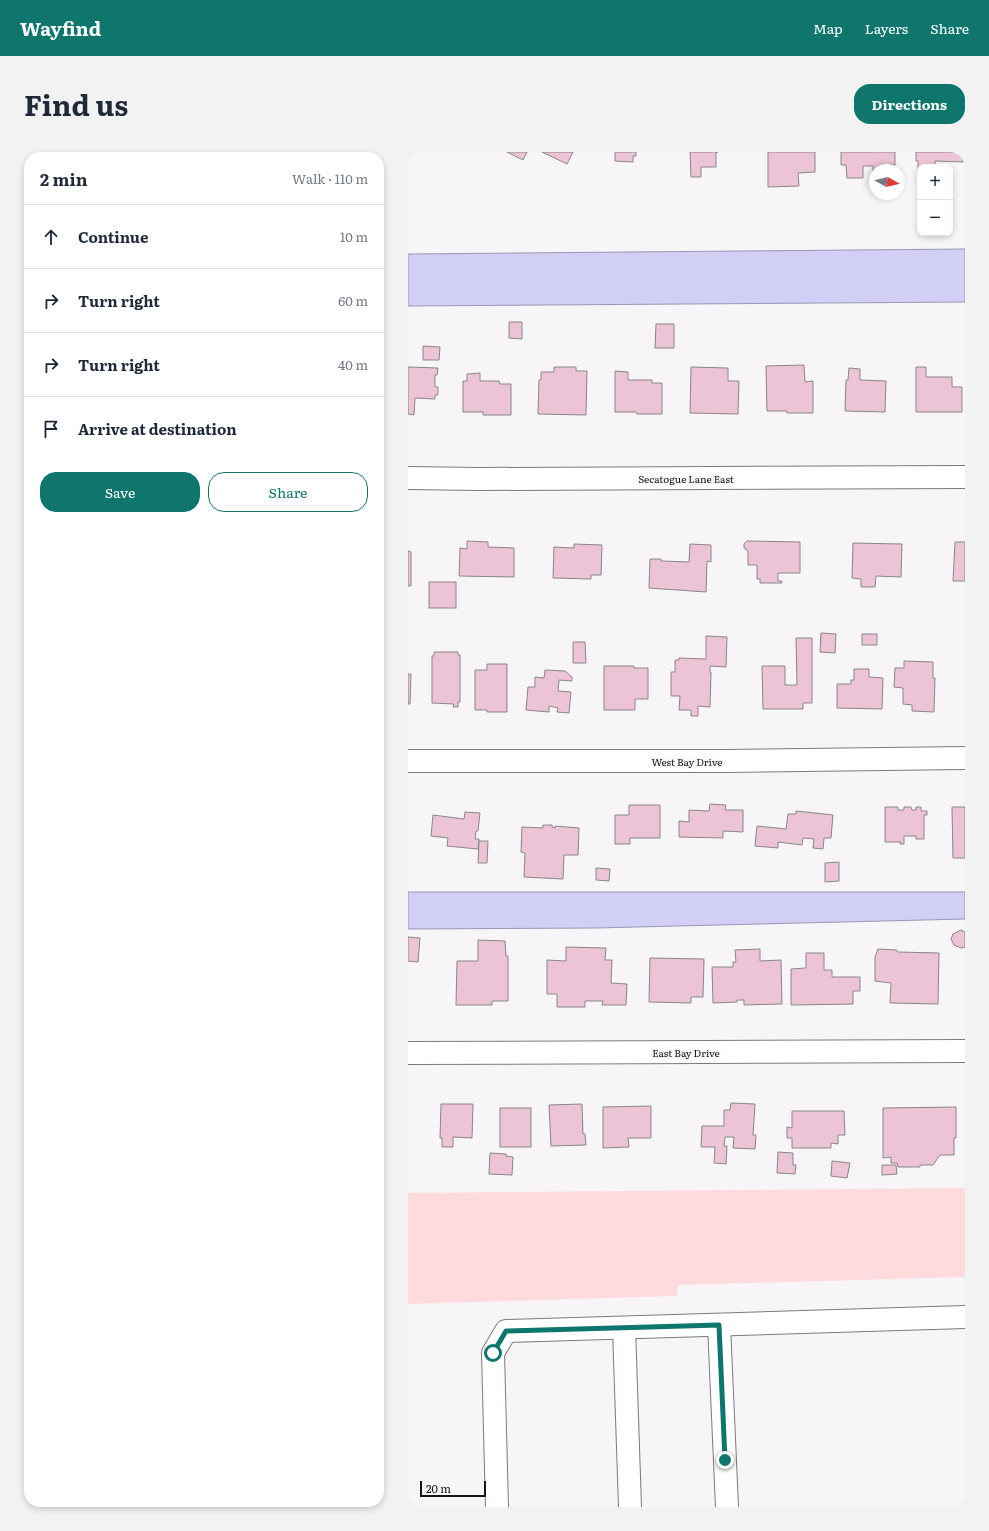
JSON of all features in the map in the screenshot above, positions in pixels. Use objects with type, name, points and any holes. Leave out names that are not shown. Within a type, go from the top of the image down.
[{"type":"street","name":"Secatogue Lane East","points":[[408,478],[965,477]]},
{"type":"street","name":"West Bay Drive","points":[[408,761],[728,761],[965,758]]},
{"type":"street","name":"East Bay Drive","points":[[408,1053],[965,1051]]},
{"type":"street","points":[[497,1507],[493,1353],[506,1331],[965,1316]]},
{"type":"street","points":[[719,1325],[727,1507]]},
{"type":"street","points":[[624,1328],[630,1507]]},
{"type":"shaded area","points":[[965,1188],[965,1277],[678,1285],[677,1296],[408,1304],[408,1193]]},
{"type":"water","points":[[965,249],[965,302],[408,306],[408,254]]},
{"type":"water","points":[[408,892],[965,892],[965,919],[596,928],[408,929]]},
{"type":"building","points":[[507,152],[527,152],[523,160]]},
{"type":"building","points":[[542,152],[573,152],[567,164]]},
{"type":"building","points":[[615,152],[636,152],[636,156],[633,156],[633,162],[615,161]]},
{"type":"building","points":[[690,152],[716,152],[716,167],[701,167],[701,177],[691,177]]},
{"type":"building","points":[[768,152],[815,152],[815,172],[798,173],[799,186],[768,187]]},
{"type":"building","points":[[841,152],[895,152],[895,164],[869,164],[869,166],[863,166],[863,178],[847,178],[846,165],[841,165]]},
{"type":"building","points":[[916,152],[964,152],[963,162],[935,161],[935,164],[918,164],[918,161],[916,161]]},
{"type":"building","points":[[509,322],[522,322],[522,339],[509,338]]},
{"type":"building","points":[[656,324],[674,324],[674,348],[655,348]]},
{"type":"building","points":[[423,346],[440,347],[439,360],[423,360]]},
{"type":"building","points":[[804,365],[805,382],[813,381],[813,413],[767,411],[766,366]]},
{"type":"building","points":[[408,367],[438,368],[437,375],[435,375],[435,387],[438,387],[438,395],[435,395],[435,399],[415,398],[414,415],[408,414]]},
{"type":"building","points":[[554,367],[576,367],[576,371],[587,371],[586,415],[538,414],[539,380],[541,380],[541,372],[554,372]]},
{"type":"building","points":[[691,367],[728,368],[728,381],[739,381],[738,414],[690,413]]},
{"type":"building","points":[[916,367],[926,367],[926,377],[952,377],[952,387],[962,387],[962,412],[916,412]]},
{"type":"building","points":[[849,368],[860,369],[860,380],[886,381],[885,412],[845,411],[846,380],[848,380]]},
{"type":"building","points":[[615,371],[628,372],[628,380],[652,380],[652,383],[662,383],[662,414],[615,412]]},
{"type":"building","points":[[480,373],[480,381],[499,381],[500,384],[511,384],[511,415],[483,415],[483,412],[463,412],[463,381],[467,381],[467,374]]},
{"type":"building","points":[[467,541],[488,542],[488,547],[514,548],[514,577],[459,576],[460,548],[467,549]]},
{"type":"building","points":[[747,541],[800,542],[800,573],[778,573],[778,581],[782,581],[782,583],[760,583],[760,579],[757,579],[757,565],[748,565],[748,551],[744,548],[744,544]]},
{"type":"building","points":[[955,542],[965,542],[965,581],[953,581]]},
{"type":"building","points":[[853,543],[902,544],[901,577],[876,576],[875,587],[861,587],[861,579],[852,578]]},
{"type":"building","points":[[574,544],[602,545],[601,575],[591,575],[591,579],[553,578],[554,547],[574,548]]},
{"type":"building","points":[[690,544],[711,545],[711,562],[707,561],[706,592],[649,588],[650,559],[689,562]]},
{"type":"building","points":[[408,551],[411,552],[411,586],[408,586]]},
{"type":"building","points":[[429,582],[456,582],[456,608],[429,608]]},
{"type":"building","points":[[821,633],[836,634],[835,653],[820,652]]},
{"type":"building","points":[[862,634],[877,634],[877,645],[862,645]]},
{"type":"building","points":[[706,636],[727,637],[726,667],[710,666],[710,707],[698,706],[698,716],[691,716],[691,710],[679,710],[680,696],[671,696],[671,672],[675,672],[675,660],[679,660],[679,658],[706,659]]},
{"type":"building","points":[[796,638],[812,638],[812,703],[803,703],[803,709],[763,709],[762,666],[785,666],[785,685],[797,685]]},
{"type":"building","points":[[573,642],[585,642],[586,663],[573,663]]},
{"type":"building","points":[[434,652],[458,652],[458,655],[460,655],[460,702],[458,702],[458,707],[453,707],[454,704],[432,703],[432,656],[434,656]]},
{"type":"building","points":[[904,661],[933,662],[933,678],[935,678],[934,712],[912,711],[912,705],[903,704],[903,688],[894,687],[895,668],[904,668]]},
{"type":"building","points":[[487,664],[507,664],[507,712],[487,712],[487,710],[475,710],[475,670],[487,670]]},
{"type":"building","points":[[604,666],[634,666],[634,668],[648,668],[648,699],[635,699],[635,710],[604,710]]},
{"type":"building","points":[[854,669],[869,669],[869,677],[883,678],[882,709],[837,708],[837,684],[851,684],[851,680],[854,680]]},
{"type":"building","points":[[545,670],[565,671],[572,677],[572,681],[559,680],[558,691],[571,692],[569,713],[557,712],[558,708],[549,706],[549,712],[526,710],[528,687],[535,687],[535,677],[544,678]]},
{"type":"building","points":[[408,674],[411,674],[410,704],[408,704]]},
{"type":"building","points":[[710,804],[726,805],[725,810],[743,810],[743,832],[723,831],[723,838],[679,837],[679,821],[689,822],[689,810],[709,811]]},
{"type":"building","points":[[629,805],[660,805],[660,838],[630,838],[630,844],[615,844],[615,815],[629,815]]},
{"type":"building","points":[[885,807],[898,807],[898,810],[904,810],[904,807],[911,807],[912,810],[916,810],[916,807],[921,807],[921,811],[927,811],[927,815],[924,815],[924,839],[916,839],[916,836],[904,836],[904,844],[900,844],[901,842],[885,842]]},
{"type":"building","points":[[952,807],[965,807],[965,858],[953,858]]},
{"type":"building","points":[[796,811],[833,815],[831,838],[824,838],[823,849],[813,848],[814,839],[803,838],[802,845],[778,842],[778,848],[755,846],[757,826],[786,829],[788,814],[796,814]]},
{"type":"building","points":[[465,812],[480,813],[478,831],[476,831],[475,839],[479,839],[478,849],[447,846],[448,838],[431,836],[433,815],[464,819]]},
{"type":"building","points":[[543,825],[552,825],[552,827],[555,828],[555,826],[579,828],[578,855],[564,855],[563,879],[524,877],[525,853],[521,852],[522,827],[543,828]]},
{"type":"building","points":[[479,841],[488,841],[487,863],[478,863]]},
{"type":"building","points":[[839,862],[839,881],[825,882],[825,863]]},
{"type":"building","points":[[596,868],[610,869],[609,881],[596,880]]},
{"type":"building","points":[[961,930],[965,932],[965,947],[961,948],[954,945],[951,939],[953,934]]},
{"type":"building","points":[[408,937],[420,938],[418,962],[408,961]]},
{"type":"building","points":[[478,940],[505,941],[506,956],[508,956],[508,1001],[492,1001],[492,1005],[456,1005],[457,961],[478,961]]},
{"type":"building","points":[[566,947],[606,948],[605,960],[612,960],[611,983],[627,984],[626,1005],[602,1005],[603,1001],[585,1001],[585,1007],[557,1007],[557,994],[547,994],[547,960],[566,961]]},
{"type":"building","points":[[760,949],[760,961],[781,960],[782,1004],[744,1005],[744,1000],[737,1000],[737,1002],[713,1003],[712,967],[733,967],[733,962],[736,962],[735,950]]},
{"type":"building","points":[[878,949],[896,950],[898,952],[939,953],[938,1004],[890,1003],[891,983],[875,981],[875,957]]},
{"type":"building","points":[[806,953],[824,953],[824,970],[832,970],[832,977],[860,977],[860,991],[853,991],[853,1004],[791,1005],[791,969],[806,968]]},
{"type":"building","points":[[650,958],[704,959],[703,997],[691,997],[691,1003],[649,1002]]},
{"type":"building","points":[[731,1103],[755,1104],[753,1135],[756,1135],[755,1149],[733,1148],[734,1137],[725,1137],[724,1146],[727,1146],[726,1164],[714,1163],[715,1147],[701,1147],[702,1126],[724,1126],[724,1110],[730,1110]]},
{"type":"building","points":[[441,1104],[473,1104],[472,1138],[453,1137],[453,1147],[442,1147],[442,1138],[440,1138]]},
{"type":"building","points":[[582,1104],[583,1134],[585,1134],[586,1145],[551,1146],[549,1105]]},
{"type":"building","points":[[651,1106],[651,1138],[628,1138],[629,1147],[603,1148],[603,1107]]},
{"type":"building","points":[[956,1107],[956,1138],[954,1138],[954,1155],[940,1155],[933,1165],[920,1165],[920,1167],[898,1167],[897,1163],[891,1163],[891,1157],[883,1158],[883,1108]]},
{"type":"building","points":[[500,1108],[531,1108],[531,1147],[500,1147]]},
{"type":"building","points":[[792,1111],[844,1111],[845,1135],[838,1135],[838,1144],[831,1143],[831,1148],[792,1148],[792,1138],[787,1138],[787,1127],[792,1128]]},
{"type":"building","points":[[778,1152],[793,1153],[793,1165],[796,1165],[795,1174],[777,1173]]},
{"type":"building","points":[[490,1153],[506,1154],[506,1156],[513,1157],[512,1175],[489,1174]]},
{"type":"building","points":[[832,1161],[850,1163],[847,1178],[831,1176]]},
{"type":"building","points":[[882,1165],[896,1165],[897,1174],[882,1175]]},
{"type":"route","points":[[493,1353],[506,1331],[719,1325],[725,1460]]}]
